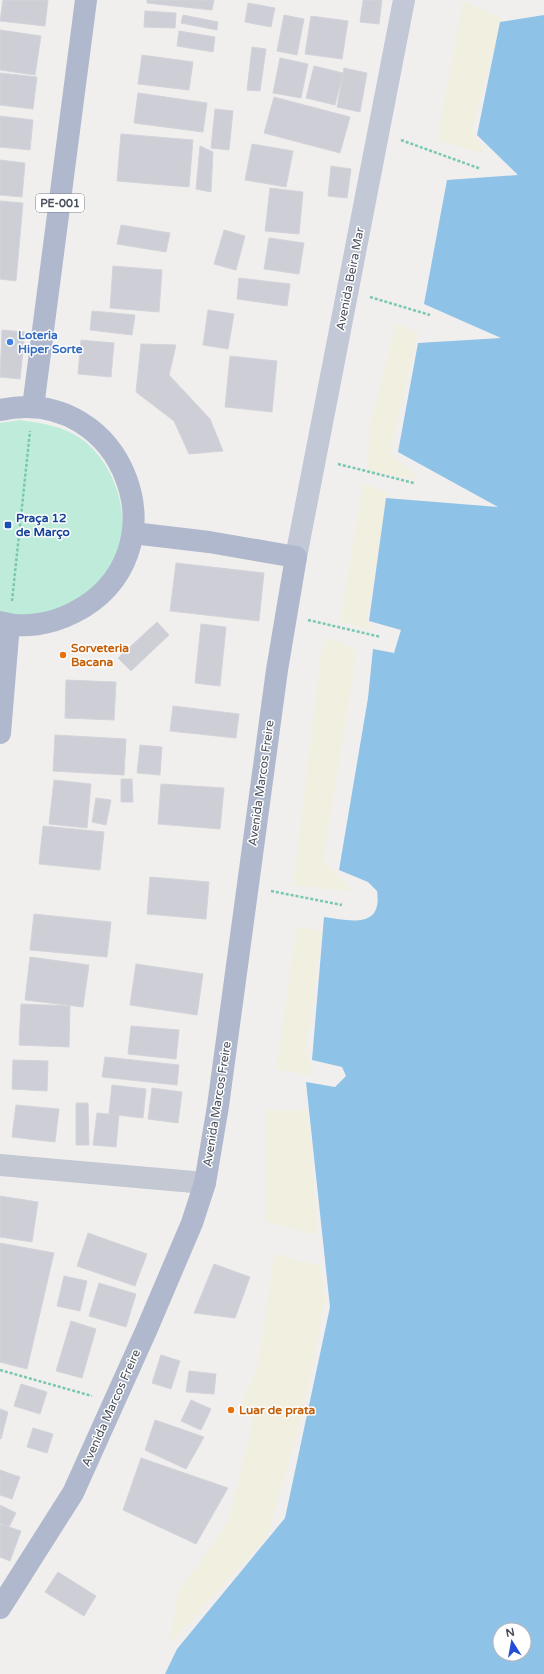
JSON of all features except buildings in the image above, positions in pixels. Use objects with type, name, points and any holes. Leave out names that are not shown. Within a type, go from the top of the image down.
[{"type":"main road","name":"PE-001","points":[[33,407],[86,0]]},
{"type":"main road","name":"Avenida Beira Mar","points":[[296,557],[404,0]]},
{"type":"main road","points":[[0,410],[12,407],[33,407],[53,410],[72,417],[89,427],[104,440],[123,468],[132,493],[134,512],[133,533],[121,568],[110,584],[97,598],[65,617],[47,623],[28,625],[4,623],[0,733]]},
{"type":"main road","points":[[133,533],[209,542],[296,557]]},
{"type":"main road","name":"Avenida Marcos Freire","points":[[0,1608],[73,1493],[192,1223],[205,1183],[222,1078],[246,887],[296,557]]},
{"type":"street","points":[[0,1165],[205,1183]]},
{"type":"path","points":[[378,131],[381,134],[481,169]]},
{"type":"path","points":[[348,291],[430,315]]},
{"type":"path","points":[[4,623],[33,407]]},
{"type":"path","points":[[316,459],[414,483]]},
{"type":"path","points":[[286,615],[381,637]]},
{"type":"path","points":[[246,887],[342,905]]},
{"type":"path","points":[[0,1370],[114,1402]]},
{"type":"green space","points":[[20,420],[45,424],[68,431],[83,440],[96,453],[108,469],[116,486],[121,505],[123,525],[121,544],[114,562],[101,582],[82,597],[61,611],[53,614],[0,617],[0,423]]},
{"type":"sand","points":[[463,1],[502,18],[472,129],[485,154],[437,140]]},
{"type":"sand","points":[[396,324],[418,332],[390,453],[420,480],[368,471],[369,429]]},
{"type":"sand","points":[[363,484],[388,492],[367,620],[373,630],[340,622]]},
{"type":"sand","points":[[328,637],[357,651],[323,860],[354,892],[293,885],[321,655]]},
{"type":"sand","points":[[297,927],[322,931],[306,1051],[313,1076],[276,1069]]},
{"type":"sand","points":[[265,1110],[308,1110],[318,1235],[265,1221]]},
{"type":"sand","points":[[274,1254],[321,1266],[325,1303],[301,1420],[267,1537],[169,1645],[178,1593],[229,1520],[253,1420],[241,1404],[258,1367]]},
{"type":"water","points":[[544,15],[544,1674],[165,1674],[177,1649],[285,1518],[330,1307],[306,1082],[335,1087],[346,1076],[342,1067],[312,1060],[324,917],[343,920],[362,920],[375,912],[377,903],[377,891],[368,882],[339,870],[368,698],[373,649],[394,653],[401,630],[369,621],[386,498],[498,507],[398,452],[418,343],[501,338],[424,304],[447,180],[518,175],[477,135],[500,22]]},
{"type":"place","name":"Loteria Hiper Sorte","points":[[10,342]]},
{"type":"place","name":"Praça 12 de Março","points":[[8,525]]},
{"type":"place","name":"Sorveteria Bacana","points":[[63,655]]},
{"type":"place","name":"Luar de prata","points":[[231,1410]]}]
